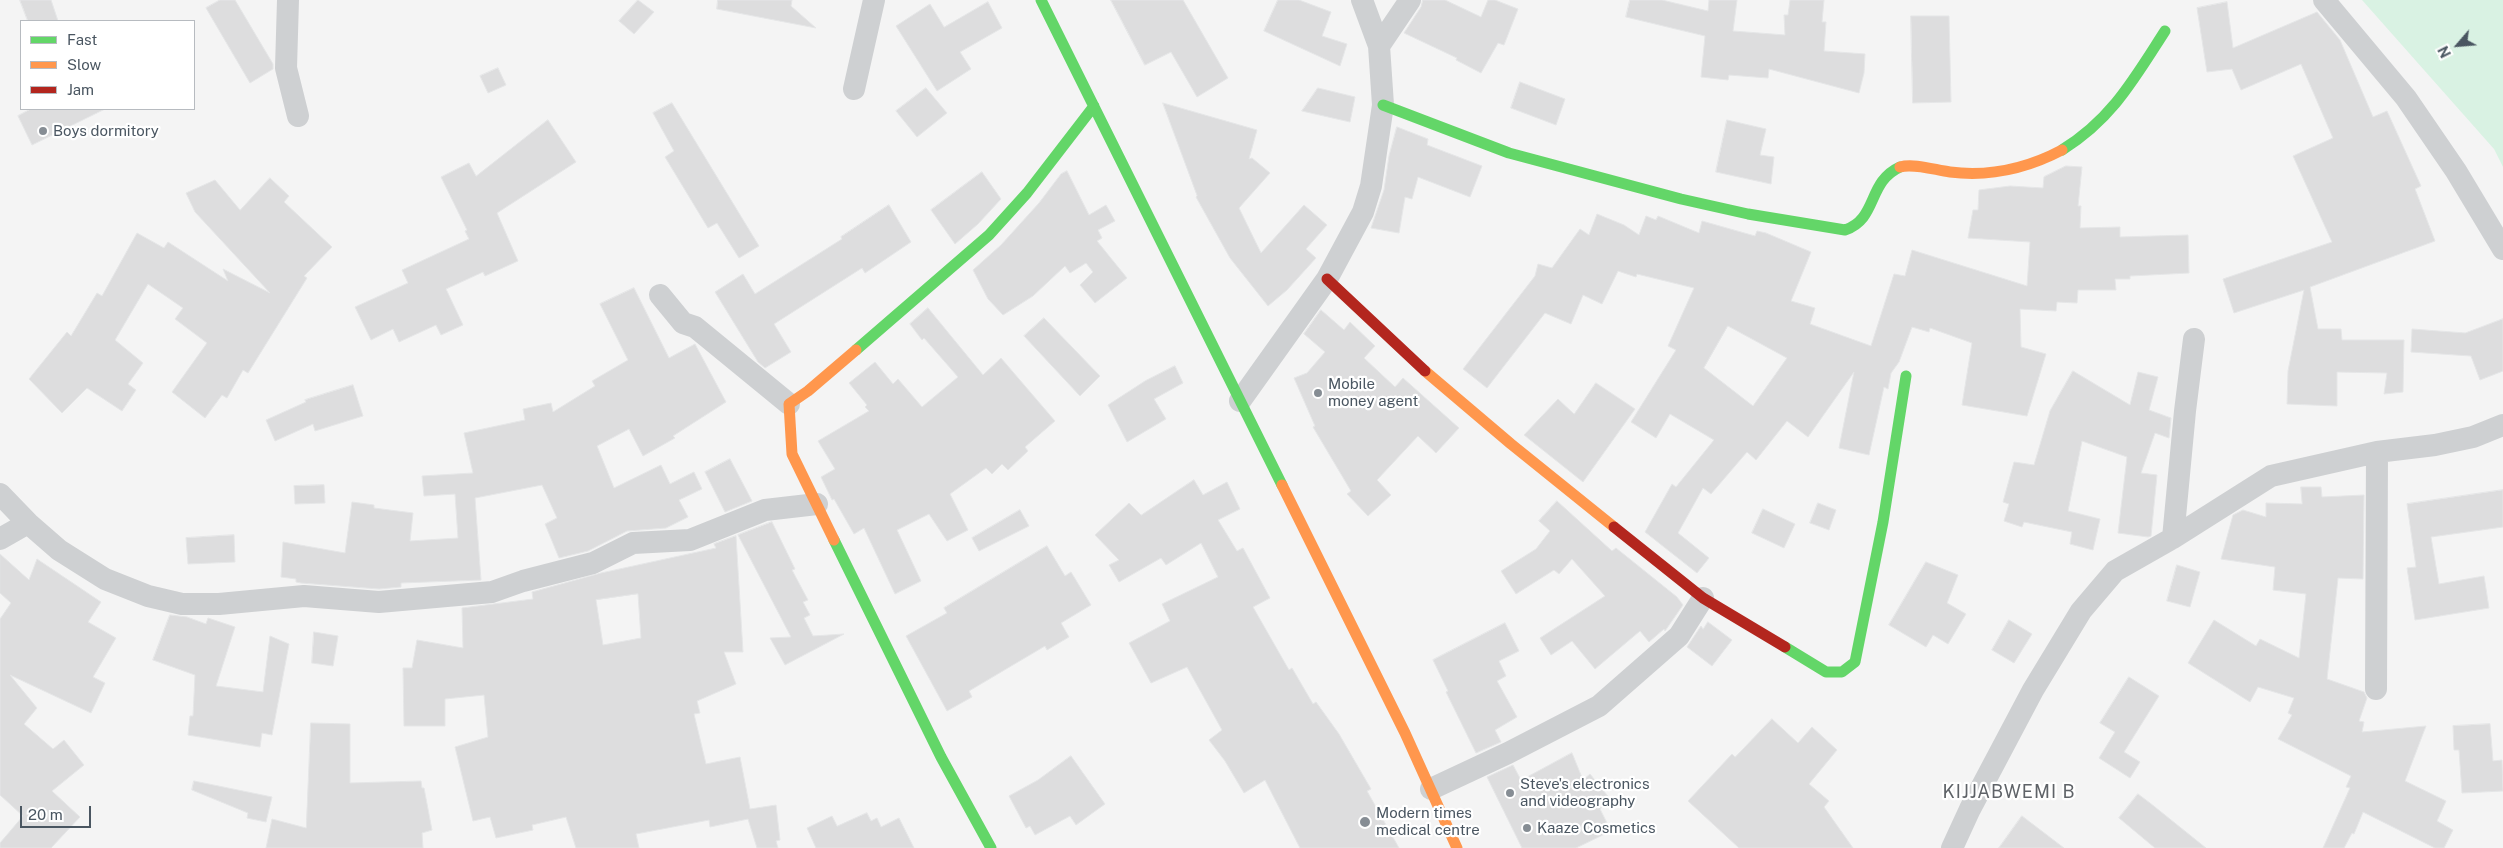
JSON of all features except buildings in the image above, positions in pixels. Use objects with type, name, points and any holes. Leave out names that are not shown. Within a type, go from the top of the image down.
[{"type":"main road","points":[[1041,0],[1431,789],[1456,848]]},
{"type":"main road","points":[[1383,105],[1509,153],[1691,201],[1748,214],[1845,230],[1852,229],[1863,222],[1879,182],[1884,174],[1892,168],[1902,166],[1981,174],[2015,171],[2060,153],[2081,139],[2120,100],[2165,31]]},
{"type":"main road","points":[[991,848],[941,757],[792,454],[789,404],[808,391],[989,234],[1027,193],[1094,106]]},
{"type":"main road","points":[[1327,279],[1431,376],[1511,444],[1704,598],[1826,672],[1842,672],[1855,662],[1882,522],[1906,376]]},
{"type":"street","points":[[288,0],[286,68],[298,116]]},
{"type":"street","points":[[854,89],[874,0]]},
{"type":"street","points":[[1240,401],[1327,279],[1363,212],[1371,186],[1383,105],[1379,46],[1362,0]]},
{"type":"street","points":[[1379,46],[1410,0]]},
{"type":"street","points":[[2324,0],[2406,98],[2456,170],[2503,249]]},
{"type":"street","points":[[660,295],[683,322],[695,327],[789,404]]},
{"type":"street","points":[[2173,538],[2194,339]]},
{"type":"street","points":[[1952,848],[1970,809],[2033,690],[2081,611],[2115,570],[2173,538],[2271,476],[2377,452],[2435,445],[2473,437],[2503,425]]},
{"type":"street","points":[[2376,689],[2377,452]]},
{"type":"street","points":[[0,494],[28,523],[59,550],[105,579],[148,596],[182,604],[219,604],[304,596],[380,602],[492,592],[523,581],[593,563],[632,544],[690,540],[765,510],[817,504]]},
{"type":"street","points":[[0,539],[28,523]]},
{"type":"street","points":[[1431,789],[1508,753],[1599,706],[1679,636],[1704,598]]},
{"type":"green space","points":[[2362,0],[2503,0],[2503,167],[2494,149]]},
{"type":"traffic: fast","points":[[1041,0],[1282,485]]},
{"type":"traffic: fast","points":[[2062,150],[2095,125],[2121,97],[2165,31]]},
{"type":"traffic: fast","points":[[1383,105],[1509,153],[1681,199],[1748,214],[1845,230],[1863,218],[1882,182],[1900,167]]},
{"type":"traffic: fast","points":[[856,350],[989,235],[1027,193],[1094,106]]},
{"type":"traffic: fast","points":[[1785,647],[1826,672],[1842,672],[1855,662],[1883,522],[1906,376]]},
{"type":"traffic: fast","points":[[834,540],[941,757],[991,848]]},
{"type":"traffic: slow","points":[[1900,167],[1918,166],[1965,173],[1994,172],[2021,167],[2062,150]]},
{"type":"traffic: slow","points":[[834,540],[792,454],[789,404],[808,391],[856,350]]},
{"type":"traffic: slow","points":[[1425,371],[1511,444],[1614,527]]},
{"type":"traffic: slow","points":[[1282,485],[1405,733],[1457,848]]},
{"type":"traffic: jam","points":[[1327,279],[1425,371]]},
{"type":"traffic: jam","points":[[1614,527],[1703,598],[1785,647]]},
{"type":"place","name":"Boys dormitory","points":[[43,131]]},
{"type":"place","name":"Mobile money agent","points":[[1318,393]]},
{"type":"place","name":"Steve's electronics and videography","points":[[1510,793]]},
{"type":"place","name":"Modern times medical centre","points":[[1365,822]]},
{"type":"place","name":"Kaaze Cosmetics","points":[[1527,828]]},
{"type":"district","name":"KIJJABWEMI B","points":[[2009,792]]}]
